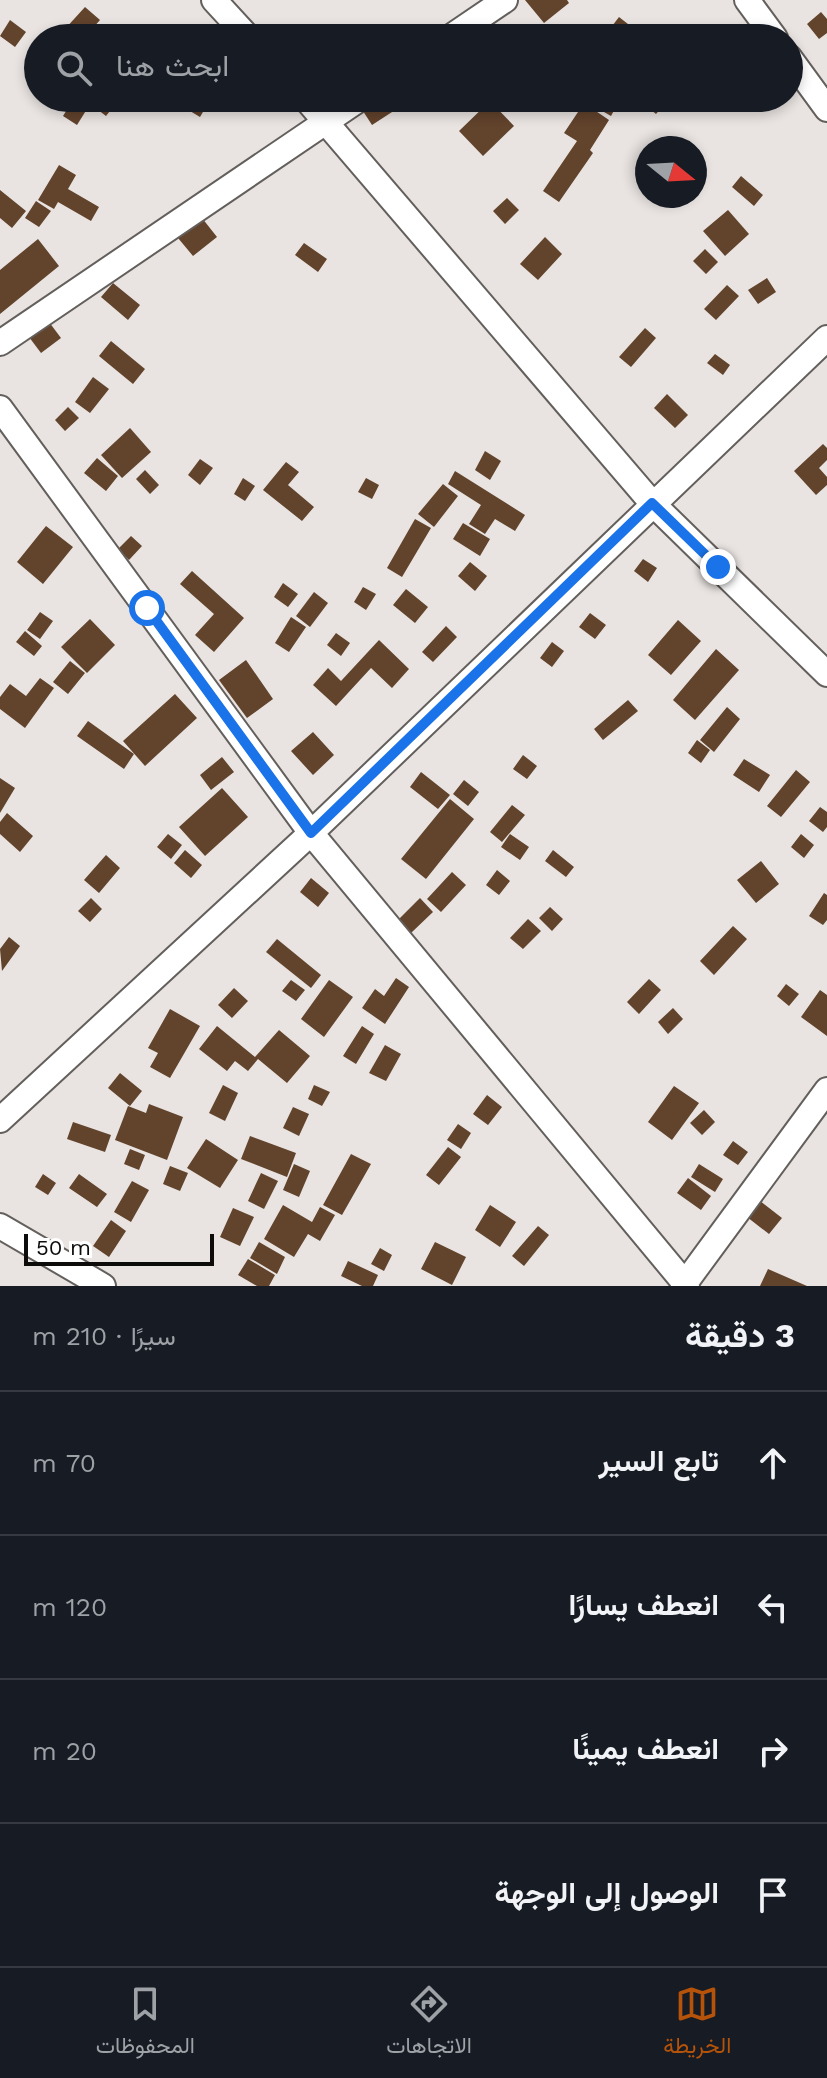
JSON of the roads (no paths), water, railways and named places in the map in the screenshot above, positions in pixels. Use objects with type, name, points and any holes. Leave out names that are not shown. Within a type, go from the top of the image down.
[{"type":"street","points":[[214,0],[236,24]]},
{"type":"street","points":[[470,24],[505,0]]},
{"type":"street","points":[[747,0],[765,24]]},
{"type":"street","points":[[803,76],[827,109]]},
{"type":"street","points":[[317,112],[652,503],[827,674]]},
{"type":"street","points":[[0,343],[341,112]]},
{"type":"street","points":[[0,1120],[311,833],[827,338]]},
{"type":"street","points":[[0,408],[311,833],[685,1285],[827,1090]]},
{"type":"street","points":[[0,1226],[103,1286]]}]
